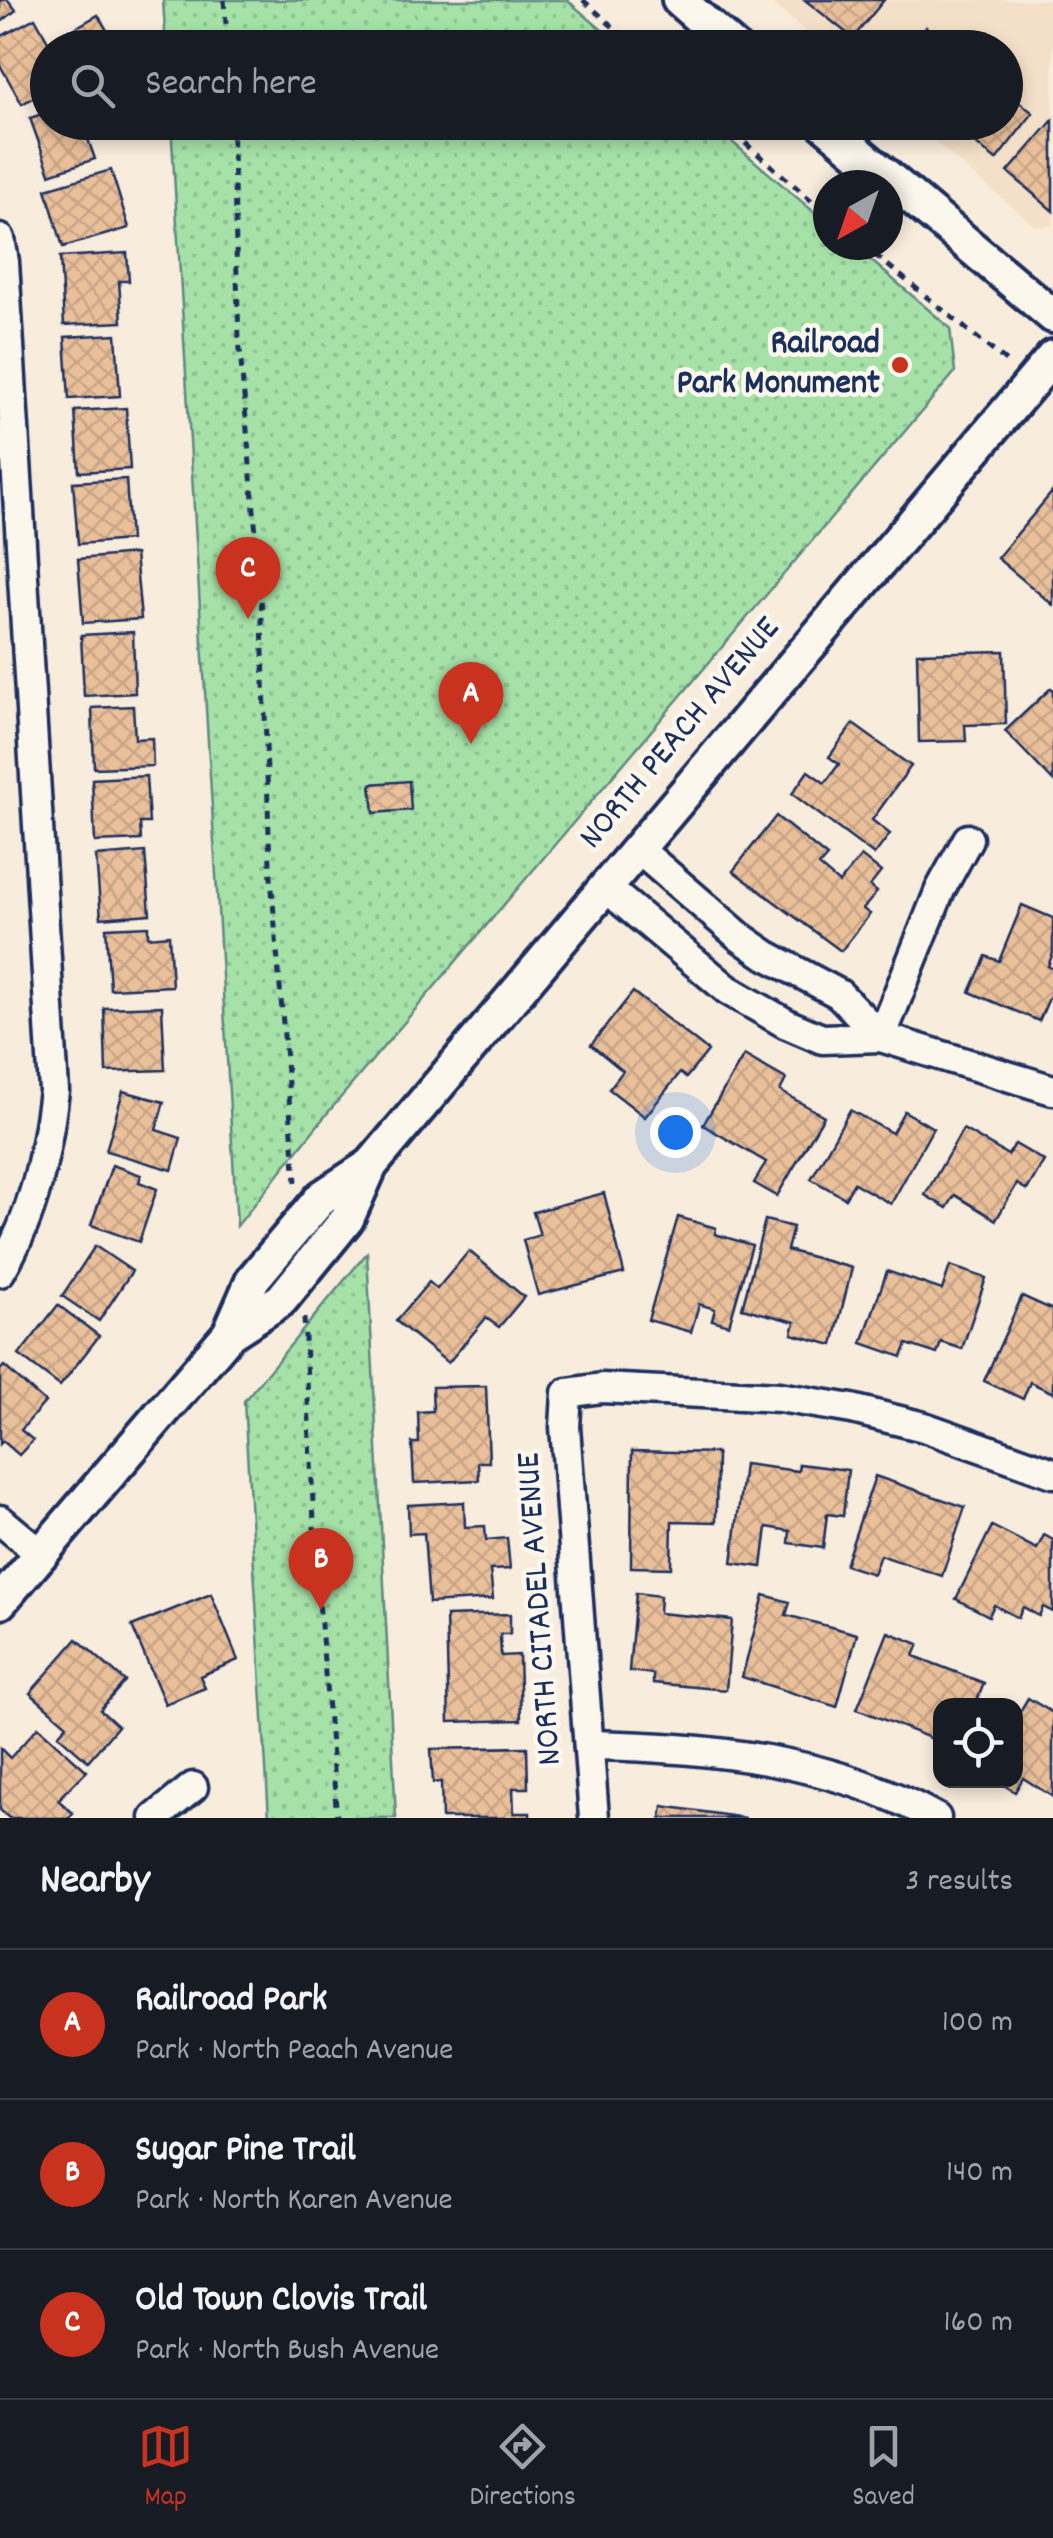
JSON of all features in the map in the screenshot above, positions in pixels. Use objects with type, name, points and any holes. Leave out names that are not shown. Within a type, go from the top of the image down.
[{"type":"street","points":[[679,0],[713,30]]},
{"type":"street","points":[[843,140],[1053,316]]},
{"type":"street","points":[[0,239],[54,1091],[34,1201],[0,1272]]},
{"type":"street","name":"NORTH PEACH AVENUE","points":[[0,1602],[229,1334],[280,1300],[302,1274],[347,1219],[372,1166],[1053,357]]},
{"type":"street","points":[[881,1037],[940,890],[968,839]]},
{"type":"street","points":[[637,848],[753,946],[839,994],[881,1037]]},
{"type":"street","points":[[604,886],[728,990],[756,1008],[822,1039],[881,1037],[1053,1090]]},
{"type":"street","name":"NORTH PEACH AVENUE","points":[[229,1334],[253,1280],[298,1225],[322,1198],[372,1166]]},
{"type":"street","name":"NORTH CITADEL AVENUE","points":[[594,1818],[565,1427],[567,1394],[602,1388],[779,1397],[852,1409],[924,1427],[1053,1473]]},
{"type":"street","points":[[0,1520],[41,1554]]},
{"type":"street","points":[[589,1745],[662,1746],[745,1756],[853,1784],[936,1818]]},
{"type":"street","points":[[155,1818],[193,1788]]},
{"type":"path","points":[[224,0],[226,30]]},
{"type":"path","points":[[582,0],[617,30]]},
{"type":"path","points":[[233,140],[240,339],[261,590],[270,865],[298,1225]]},
{"type":"path","points":[[741,140],[813,203]]},
{"type":"path","points":[[882,260],[983,342]]},
{"type":"path","points":[[302,1274],[316,1564],[337,1818]]},
{"type":"shaded area","points":[[768,0],[1053,0],[1053,225],[1035,226],[932,140],[1023,140],[1023,30],[804,30]]},
{"type":"green space","points":[[163,0],[567,0],[602,30],[165,30]]},
{"type":"green space","points":[[172,140],[730,140],[813,211],[813,260],[871,260],[950,328],[955,372],[325,1116],[237,1226]]},
{"type":"green space","points":[[367,1253],[396,1818],[269,1818],[244,1401]]},
{"type":"building","points":[[0,0],[8,0],[16,10],[0,23]]},
{"type":"building","points":[[805,0],[884,0],[860,30],[843,30]]},
{"type":"building","points":[[98,15],[107,30],[72,30]]},
{"type":"building","points":[[35,18],[42,30],[30,30],[30,99],[22,104],[0,65],[0,37]]},
{"type":"building","points":[[1023,105],[1033,113],[1023,126]]},
{"type":"building","points":[[1053,120],[1053,211],[1008,172]]},
{"type":"building","points":[[38,140],[88,140],[95,159],[50,174]]},
{"type":"building","points":[[971,140],[1012,140],[996,160]]},
{"type":"building","points":[[111,170],[129,228],[63,247],[46,189]]},
{"type":"building","points":[[127,253],[129,281],[119,281],[122,322],[64,325],[60,257]]},
{"type":"building","points":[[116,334],[120,396],[69,399],[65,337]]},
{"type":"building","points":[[126,408],[130,469],[79,472],[75,411]]},
{"type":"building","points":[[126,479],[130,540],[78,544],[73,482]]},
{"type":"building","points":[[1053,491],[1053,605],[997,558]]},
{"type":"building","points":[[135,554],[141,619],[83,623],[78,559]]},
{"type":"building","points":[[133,632],[135,693],[84,696],[81,635]]},
{"type":"building","points":[[1004,651],[1006,724],[965,725],[966,741],[919,742],[917,653]]},
{"type":"building","points":[[1053,690],[1053,781],[1005,731]]},
{"type":"building","points":[[133,706],[135,739],[152,738],[153,766],[94,768],[92,708]]},
{"type":"building","points":[[853,724],[911,766],[872,820],[890,834],[874,855],[792,794],[808,771],[825,783],[839,764],[829,757]]},
{"type":"building","points":[[146,776],[149,823],[140,823],[141,840],[95,842],[92,779]]},
{"type":"building","points":[[409,781],[411,810],[374,813],[371,784]]},
{"type":"building","points":[[776,816],[827,857],[819,866],[839,883],[861,856],[881,872],[870,886],[877,892],[863,909],[870,914],[841,951],[733,871]]},
{"type":"building","points":[[145,852],[150,914],[101,918],[96,856]]},
{"type":"building","points":[[1022,905],[1053,918],[1053,953],[1048,966],[1053,969],[1053,989],[1039,1021],[970,992],[986,956],[999,961]]},
{"type":"building","points":[[148,926],[148,937],[169,935],[172,986],[110,989],[106,928]]},
{"type":"building","points":[[633,992],[708,1051],[686,1078],[680,1073],[645,1117],[609,1089],[623,1071],[591,1045]]},
{"type":"building","points":[[162,1006],[165,1070],[106,1072],[104,1008]]},
{"type":"building","points":[[744,1055],[786,1079],[780,1091],[824,1116],[777,1196],[754,1183],[766,1162],[703,1125]]},
{"type":"building","points":[[123,1091],[164,1102],[156,1130],[181,1138],[172,1170],[106,1151]]},
{"type":"building","points":[[850,1110],[892,1133],[904,1111],[933,1128],[891,1204],[854,1183],[845,1198],[811,1179]]},
{"type":"building","points":[[963,1129],[1008,1155],[1015,1144],[1044,1161],[1027,1190],[1017,1184],[996,1220],[955,1195],[947,1208],[925,1195]]},
{"type":"building","points":[[112,1165],[141,1175],[139,1182],[157,1189],[139,1242],[91,1225]]},
{"type":"building","points":[[604,1193],[624,1273],[538,1295],[523,1240],[540,1235],[533,1212]]},
{"type":"building","points":[[678,1217],[716,1228],[715,1234],[752,1245],[729,1325],[712,1320],[715,1309],[699,1304],[691,1332],[648,1320]]},
{"type":"building","points":[[765,1220],[793,1227],[787,1250],[852,1268],[833,1345],[792,1334],[795,1322],[742,1308]]},
{"type":"building","points":[[95,1246],[132,1271],[99,1321],[62,1296]]},
{"type":"building","points":[[469,1251],[524,1297],[499,1327],[486,1318],[448,1363],[396,1321],[429,1282],[437,1289]]},
{"type":"building","points":[[950,1266],[986,1278],[962,1349],[941,1342],[937,1354],[907,1344],[902,1357],[862,1343],[887,1271],[942,1290]]},
{"type":"building","points":[[1022,1296],[1053,1310],[1053,1393],[1030,1382],[1023,1399],[984,1381]]},
{"type":"building","points":[[58,1305],[99,1336],[60,1386],[19,1355]]},
{"type":"building","points":[[4,1366],[45,1402],[21,1430],[33,1440],[19,1455],[3,1441],[0,1444],[0,1370]]},
{"type":"building","points":[[486,1386],[489,1462],[478,1462],[479,1480],[414,1483],[412,1443],[419,1443],[418,1412],[433,1411],[432,1387]]},
{"type":"building","points":[[632,1451],[717,1453],[716,1522],[672,1521],[671,1568],[631,1567]]},
{"type":"building","points":[[744,1464],[798,1471],[799,1464],[848,1470],[843,1516],[827,1514],[823,1548],[789,1543],[790,1531],[767,1527],[762,1567],[732,1563]]},
{"type":"building","points":[[875,1476],[965,1507],[942,1576],[880,1555],[873,1574],[845,1565]]},
{"type":"building","points":[[464,1502],[465,1527],[485,1526],[486,1540],[507,1538],[510,1569],[490,1570],[493,1599],[429,1603],[424,1533],[409,1534],[408,1505]]},
{"type":"building","points":[[992,1526],[1037,1549],[1044,1535],[1053,1540],[1053,1612],[1043,1607],[1039,1616],[1023,1607],[1018,1618],[994,1605],[989,1616],[956,1599]]},
{"type":"building","points":[[636,1593],[660,1596],[659,1613],[732,1620],[726,1690],[653,1683],[653,1674],[629,1671]]},
{"type":"building","points":[[211,1594],[238,1660],[200,1676],[205,1688],[165,1704],[132,1626]]},
{"type":"building","points":[[764,1595],[790,1602],[786,1615],[857,1634],[837,1707],[742,1677]]},
{"type":"building","points":[[510,1614],[510,1634],[500,1634],[501,1656],[519,1655],[521,1720],[449,1722],[446,1616]]},
{"type":"building","points":[[888,1632],[919,1644],[914,1656],[984,1683],[978,1698],[933,1698],[933,1739],[857,1709]]},
{"type":"building","points":[[77,1639],[125,1681],[100,1710],[118,1726],[88,1761],[58,1735],[67,1725],[30,1693]]},
{"type":"building","points":[[1028,1698],[1053,1713],[1053,1797],[1023,1778],[1023,1706]]},
{"type":"building","points":[[38,1727],[87,1771],[58,1800],[73,1813],[69,1818],[9,1818],[0,1810],[0,1748],[10,1758]]},
{"type":"building","points":[[527,1747],[528,1788],[513,1788],[514,1813],[530,1813],[530,1818],[442,1818],[441,1782],[433,1783],[431,1749]]},
{"type":"building","points":[[663,1806],[745,1818],[661,1818]]},
{"type":"place","name":"Railroad Park Monument","points":[[900,365]]},
{"type":"place","name":"Old Town Clovis Trail","points":[[248,619]]},
{"type":"place","name":"Railroad Park","points":[[471,744]]},
{"type":"place","name":"Sugar Pine Trail","points":[[321,1610]]}]
